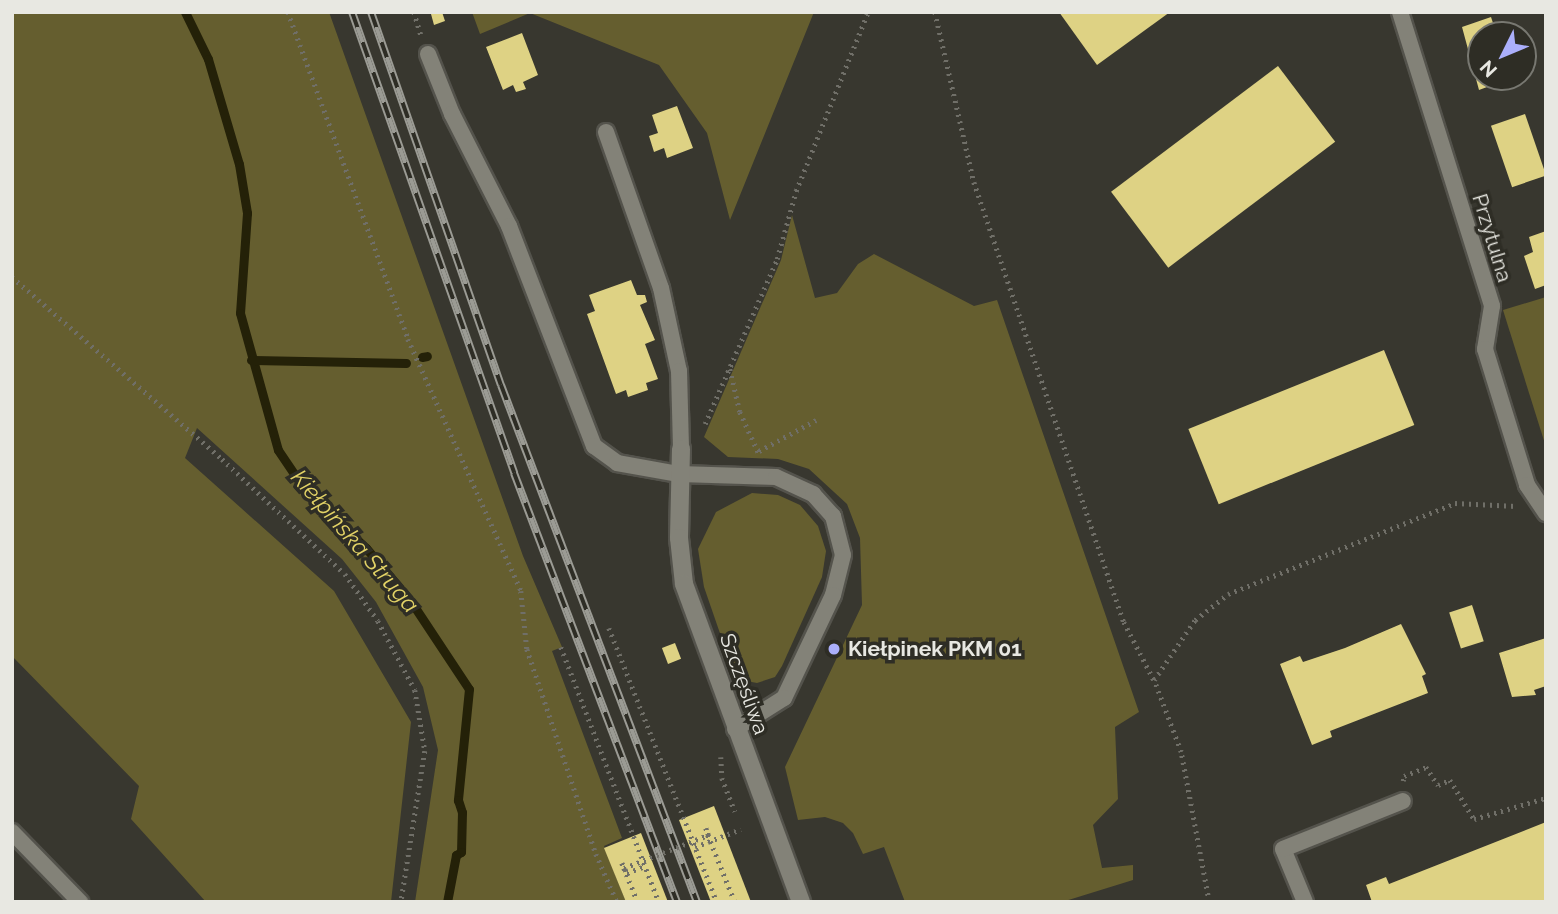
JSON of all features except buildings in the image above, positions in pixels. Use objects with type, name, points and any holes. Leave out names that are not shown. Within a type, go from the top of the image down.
[{"type":"street","name":"Szczęśliwa","points":[[681,449],[679,474],[684,584],[735,729],[801,902]]},
{"type":"lane","name":"Przytulna","points":[[1400,12],[1492,306],[1485,349],[1527,485],[1543,510]]},
{"type":"lane","points":[[428,54],[452,114],[509,226],[586,434],[617,463],[679,474],[776,477],[813,494],[833,516],[842,540],[833,595],[783,698],[735,729]]},
{"type":"lane","points":[[606,132],[661,288],[679,371],[681,449]]},
{"type":"lane","points":[[1305,902],[1283,849],[1403,801]]},
{"type":"lane","points":[[12,832],[80,902]]},
{"type":"path","points":[[288,12],[408,339],[521,591],[527,649],[596,854],[617,902]]},
{"type":"path","points":[[700,435],[777,258],[796,191],[869,12]]},
{"type":"path","points":[[935,12],[974,182],[1124,622],[1154,680],[1181,752],[1209,902]]},
{"type":"path","points":[[12,277],[222,459],[345,574],[377,621],[415,690],[425,751],[401,902]]},
{"type":"path","points":[[729,368],[740,412],[759,452],[816,420]]},
{"type":"path","points":[[1154,680],[1195,620],[1228,594],[1455,503],[1543,510]]},
{"type":"path","points":[[610,628],[716,902]]},
{"type":"path","points":[[561,647],[659,902]]},
{"type":"path","points":[[1403,801],[1404,776],[1426,767],[1438,785],[1450,780],[1474,819],[1546,798]]},
{"type":"path","points":[[722,778],[735,812]]},
{"type":"path","points":[[710,841],[706,828],[735,902]]},
{"type":"path","points":[[695,847],[741,830]]},
{"type":"path","points":[[623,865],[708,835]]},
{"type":"path","points":[[623,865],[627,873],[645,866]]},
{"type":"path","points":[[623,865],[638,902]]},
{"type":"shaded area","points":[[12,12],[329,12],[523,556],[562,647],[552,651],[622,838],[604,846],[626,902],[415,902],[438,750],[423,687],[376,602],[342,559],[197,428],[185,458],[334,591],[411,722],[391,902],[206,902],[131,819],[139,786],[12,656]]},
{"type":"shaded area","points":[[472,12],[814,12],[730,220],[707,133],[659,65],[530,13],[480,34]]},
{"type":"shaded area","points":[[792,215],[815,298],[837,293],[858,264],[874,254],[974,306],[997,300],[1139,712],[1115,727],[1118,799],[1093,825],[1102,868],[1133,865],[1133,880],[1062,902],[905,902],[884,847],[863,854],[853,833],[843,823],[825,817],[798,820],[785,767],[862,605],[860,538],[847,504],[809,469],[778,459],[728,457],[704,437],[781,260]]},
{"type":"shaded area","points":[[1546,297],[1546,447],[1503,310]]},
{"type":"shaded area","points":[[752,493],[778,495],[800,505],[818,526],[826,551],[822,577],[782,666],[775,677],[757,683],[741,680],[733,671],[704,587],[698,549],[716,512]]},
{"type":"waterway","name":"Kiełpińska Struga","points":[[185,12],[208,59],[239,164],[247,213],[240,313],[278,450],[305,490],[366,548],[412,603],[469,689],[458,800],[462,812],[461,852],[456,855],[447,902]]},
{"type":"waterway","points":[[422,357],[427,356]]},
{"type":"waterway","points":[[251,360],[406,363]]},
{"type":"railway","points":[[352,12],[514,473],[677,902]]},
{"type":"railway","points":[[371,12],[501,385],[697,902]]},
{"type":"place","name":"Kiełpinek PKM 01","points":[[834,649]]}]
